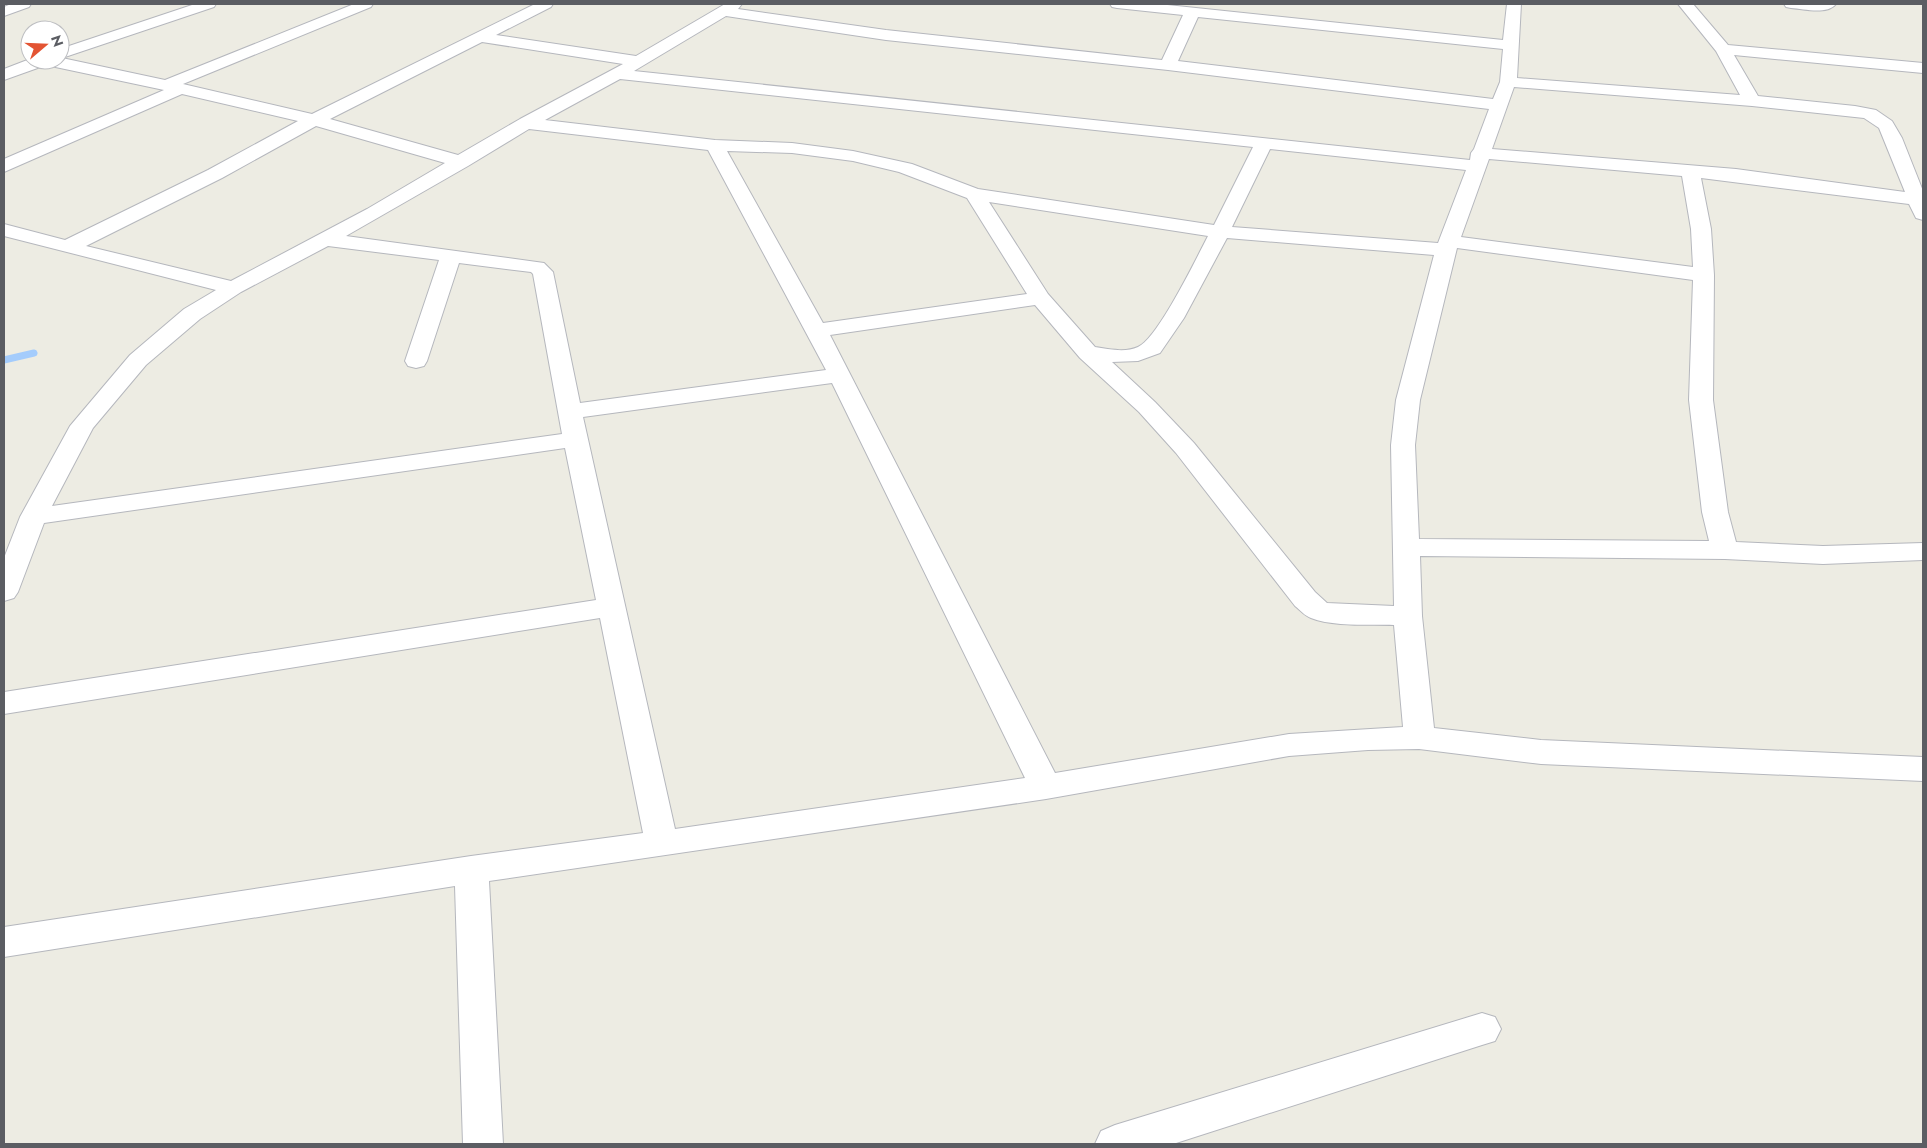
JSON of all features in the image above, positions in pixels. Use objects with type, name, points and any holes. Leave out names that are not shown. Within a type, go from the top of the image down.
[{"type":"street","points":[[4,12],[24,4]]},
{"type":"street","points":[[70,51],[209,4]]},
{"type":"street","points":[[4,166],[173,87],[366,4]]},
{"type":"street","points":[[67,247],[215,174],[314,120],[546,4]]},
{"type":"street","points":[[1117,4],[1510,44]]},
{"type":"street","points":[[1420,738],[1408,616],[1402,445],[1408,400],[1448,246],[1478,159],[1508,82],[1514,4]]},
{"type":"street","points":[[1685,4],[1723,49],[1752,101]]},
{"type":"street","points":[[1792,4],[1824,6],[1828,4]]},
{"type":"street","points":[[4,592],[33,517],[82,426],[138,360],[192,314],[234,288],[374,213],[526,122],[616,74],[729,7],[886,35],[1168,65],[1499,105]]},
{"type":"street","points":[[1168,65],[1192,13]]},
{"type":"street","points":[[480,37],[638,61]]},
{"type":"street","points":[[1723,49],[1923,68]]},
{"type":"street","points":[[70,65],[314,120],[462,162]]},
{"type":"street","points":[[5,74],[20,69]]},
{"type":"street","points":[[616,74],[1264,143],[1736,175],[1920,207]]},
{"type":"street","points":[[1508,82],[1843,109],[1870,114],[1886,125],[1893,138],[1920,207]]},
{"type":"street","points":[[526,122],[716,145],[792,148],[853,156],[905,168],[974,194],[1221,232],[1448,246],[1704,275]]},
{"type":"street","points":[[1088,353],[1114,356],[1137,355],[1151,348],[1178,310],[1221,232],[1264,143]]},
{"type":"street","points":[[716,145],[840,376],[1046,787]]},
{"type":"street","points":[[1691,172],[1701,229],[1704,275],[1702,400],[1715,512],[1725,550]]},
{"type":"street","points":[[974,194],[1040,298],[1088,353],[1147,407],[1185,448],[1305,599],[1319,611],[1343,614],[1408,616]]},
{"type":"street","points":[[4,230],[234,288]]},
{"type":"street","points":[[323,239],[523,264],[537,267],[543,272],[570,412],[662,844]]},
{"type":"street","points":[[416,362],[451,255]]},
{"type":"street","points":[[816,330],[1040,298]]},
{"type":"street","points":[[570,412],[840,376]]},
{"type":"street","points":[[33,517],[576,439]]},
{"type":"street","points":[[1407,548],[1725,550],[1822,556],[1923,552]]},
{"type":"street","points":[[4,703],[613,608]]},
{"type":"street","points":[[4,942],[471,870],[662,844],[1046,787],[1289,745],[1368,739],[1420,738],[1541,752],[1923,769]]},
{"type":"street","points":[[471,870],[483,1144]]},
{"type":"street","points":[[1115,1144],[1482,1029]]},
{"type":"waterway","points":[[4,360],[34,353]]}]
